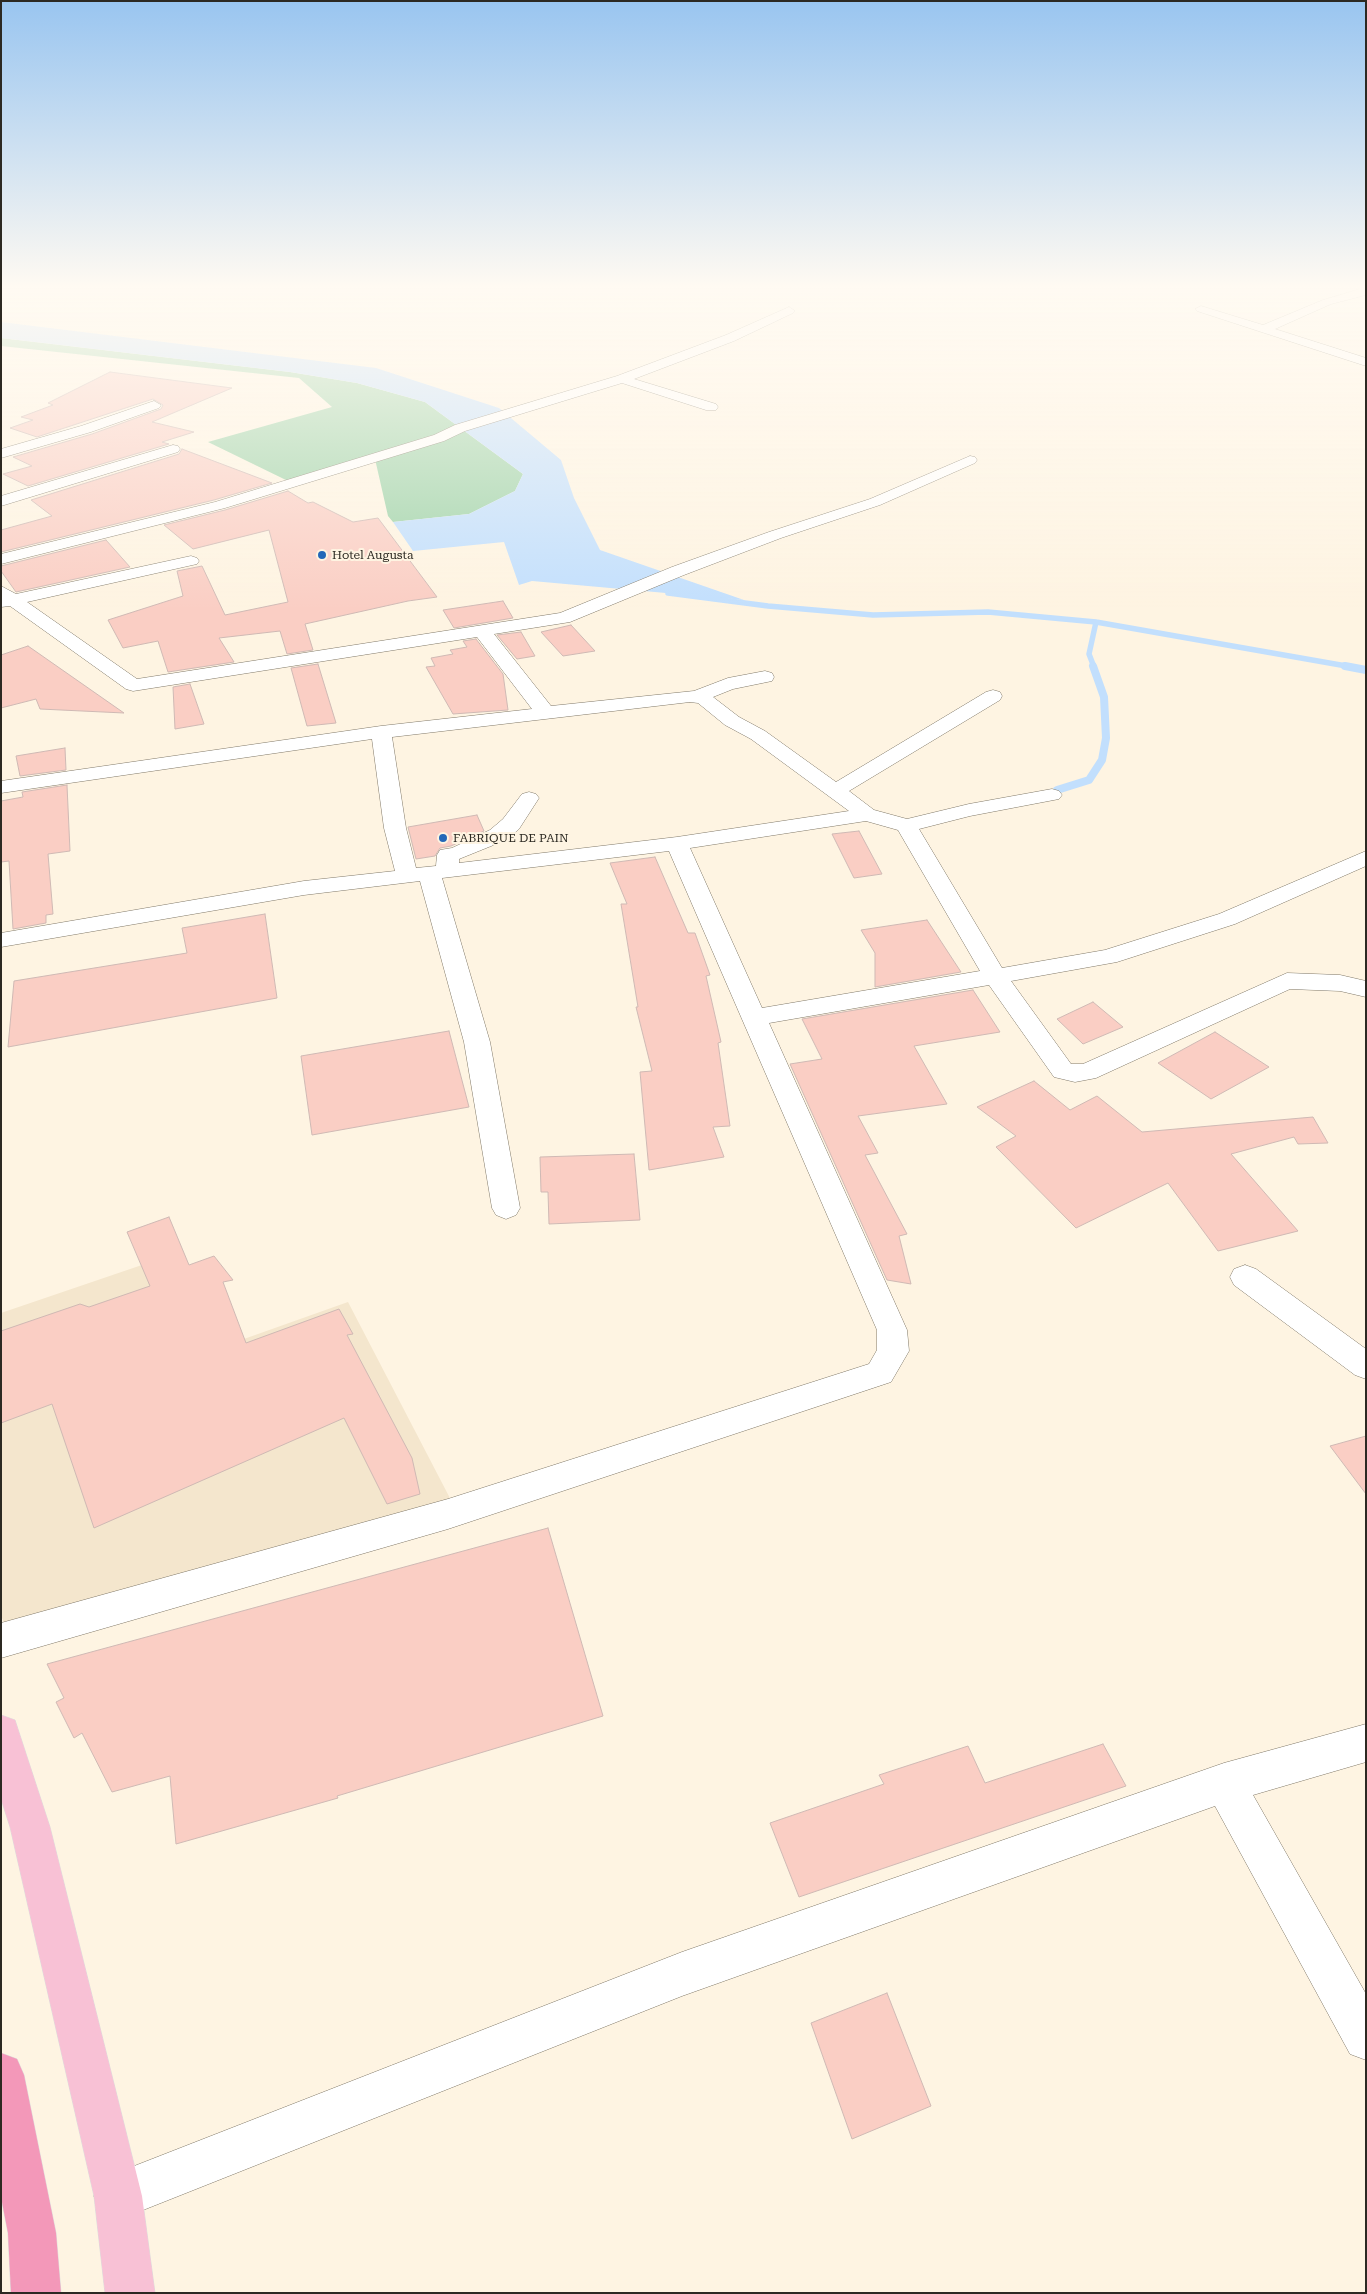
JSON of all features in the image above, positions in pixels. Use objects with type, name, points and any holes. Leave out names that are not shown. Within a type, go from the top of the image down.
[{"type":"highway","points":[[1,2075],[32,2233],[36,2293]]},
{"type":"main road","points":[[1,1734],[30,1827],[118,2196],[130,2293]]},
{"type":"street","points":[[1,559],[220,505],[439,438],[460,428],[570,396]]},
{"type":"street","points":[[676,396],[710,407]]},
{"type":"street","points":[[1,454],[86,429],[154,404]]},
{"type":"street","points":[[1,500],[173,449]]},
{"type":"street","points":[[5,598],[133,685],[564,618],[678,571],[776,535],[875,502],[970,460]]},
{"type":"street","points":[[5,598],[191,561]]},
{"type":"street","points":[[483,632],[545,712]]},
{"type":"street","points":[[1,787],[381,732],[545,712],[697,697],[728,684],[765,677]]},
{"type":"street","points":[[835,791],[993,696]]},
{"type":"street","points":[[697,697],[704,699],[732,721],[758,735],[867,814],[906,826],[969,810],[1052,795]]},
{"type":"street","points":[[381,732],[395,828],[427,873],[477,1042],[506,1208]]},
{"type":"street","points":[[427,873],[448,856],[498,834],[511,824],[529,798]]},
{"type":"street","points":[[1,940],[304,888],[677,844],[867,814]]},
{"type":"street","points":[[906,826],[996,976],[1063,1071],[1075,1074],[1087,1072],[1287,981],[1340,983],[1366,989]]},
{"type":"street","points":[[1,1641],[448,1514],[880,1373],[893,1351],[892,1330],[677,844]]},
{"type":"street","points":[[755,1017],[1118,954],[1227,919],[1366,858]]},
{"type":"street","points":[[1245,1277],[1366,1366]]},
{"type":"street","points":[[118,2196],[682,1974],[1224,1784],[1366,1743]]},
{"type":"street","points":[[1224,1784],[1366,2038]]},
{"type":"shaded area","points":[[183,1251],[213,1350],[348,1302],[453,1504],[6,1626],[1,1616],[1,1313]]},
{"type":"green space","points":[[320,396],[404,396],[425,402],[523,474],[515,491],[469,514],[393,522],[388,516],[375,459],[288,481],[208,442],[332,407]]},
{"type":"water","points":[[404,396],[462,396],[499,408],[561,460],[574,498],[600,550],[744,600],[532,581],[519,585],[504,542],[413,551],[393,522],[469,514],[515,491],[523,474],[425,402]]},
{"type":"building","points":[[62,396],[213,396],[152,422],[194,432],[162,442],[169,444],[28,486],[3,474],[32,466],[13,457],[92,434],[161,409],[163,405],[153,399],[37,437],[10,428],[33,420],[21,417],[53,405],[48,403]]},
{"type":"building","points":[[182,449],[272,483],[214,500],[1,552],[1,530],[52,516],[31,500],[179,454]]},
{"type":"building","points":[[288,491],[308,503],[313,502],[353,522],[378,518],[437,597],[408,601],[305,624],[313,650],[287,654],[280,631],[219,638],[234,662],[168,672],[158,641],[123,648],[108,620],[183,596],[177,571],[202,566],[225,615],[288,602],[269,530],[193,549],[164,525],[225,510]]},
{"type":"building","points":[[106,540],[130,567],[16,592],[1,571],[1,566]]},
{"type":"building","points":[[503,601],[513,618],[454,628],[443,610]]},
{"type":"building","points":[[571,625],[595,651],[563,656],[541,632]]},
{"type":"building","points":[[521,632],[535,656],[517,659],[497,635]]},
{"type":"building","points":[[476,639],[503,674],[508,710],[453,714],[426,667],[435,666],[431,658],[453,654],[450,650],[467,647],[463,641]]},
{"type":"building","points":[[28,646],[124,713],[40,709],[36,699],[1,708],[1,655]]},
{"type":"building","points":[[318,664],[336,723],[307,726],[291,668]]},
{"type":"building","points":[[190,684],[204,724],[175,729],[173,687]]},
{"type":"building","points":[[65,748],[66,770],[20,776],[16,756]]},
{"type":"building","points":[[67,785],[70,851],[48,854],[53,914],[46,915],[46,923],[13,929],[9,861],[1,862],[1,801],[23,797],[22,792]]},
{"type":"building","name":"FABRIQUE DE PAIN","points":[[477,815],[484,831],[451,846],[440,848],[435,856],[416,859],[408,827]]},
{"type":"building","points":[[859,831],[882,874],[854,878],[832,834]]},
{"type":"building","points":[[655,857],[688,933],[695,933],[710,975],[706,976],[721,1042],[718,1043],[730,1126],[713,1127],[724,1157],[649,1170],[640,1072],[652,1071],[636,1007],[638,1007],[621,904],[627,904],[610,863]]},
{"type":"building","points":[[265,914],[277,998],[8,1047],[14,981],[187,953],[182,928]]},
{"type":"building","points":[[927,920],[961,972],[875,987],[875,953],[861,930]]},
{"type":"building","points":[[973,990],[1000,1032],[914,1046],[947,1104],[858,1116],[878,1153],[865,1155],[907,1234],[899,1236],[911,1284],[887,1280],[790,1064],[822,1059],[802,1019]]},
{"type":"building","points":[[1093,1002],[1123,1027],[1083,1044],[1057,1019]]},
{"type":"building","points":[[449,1031],[469,1107],[312,1135],[301,1056]]},
{"type":"building","points":[[1215,1032],[1269,1067],[1211,1099],[1158,1063]]},
{"type":"building","points":[[1034,1081],[1070,1110],[1097,1096],[1142,1132],[1313,1117],[1328,1143],[1298,1144],[1294,1137],[1231,1154],[1298,1231],[1218,1251],[1168,1183],[1076,1228],[996,1147],[1016,1136],[977,1107]]},
{"type":"building","points":[[634,1154],[640,1220],[549,1224],[548,1192],[541,1192],[540,1157]]},
{"type":"building","points":[[169,1217],[189,1265],[214,1256],[233,1280],[223,1282],[246,1343],[339,1309],[353,1334],[347,1335],[412,1458],[420,1494],[387,1504],[344,1418],[94,1528],[52,1404],[1,1423],[1,1331],[80,1304],[89,1307],[150,1286],[127,1232]]},
{"type":"building","points":[[1366,1436],[1366,1494],[1330,1446]]},
{"type":"building","points":[[548,1528],[603,1716],[337,1796],[338,1798],[176,1844],[170,1776],[112,1792],[82,1733],[74,1738],[56,1702],[64,1698],[47,1664]]},
{"type":"building","points":[[1103,1744],[1126,1786],[799,1897],[770,1823],[884,1784],[879,1775],[968,1746],[985,1783]]},
{"type":"building","points":[[887,1993],[931,2106],[852,2139],[811,2023]]},
{"type":"waterway","points":[[668,593],[768,606],[873,615],[988,612],[1096,622]]},
{"type":"waterway","points":[[1094,667],[1089,654],[1096,622]]},
{"type":"waterway","points":[[1096,622],[1352,667]]},
{"type":"waterway","points":[[1057,790],[1089,780],[1102,760],[1106,738],[1104,697],[1093,666]]},
{"type":"waterway","points":[[1345,666],[1366,670]]},
{"type":"place","name":"Hotel Augusta","points":[[322,555]]},
{"type":"place","name":"FABRIQUE DE PAIN","points":[[443,838]]}]
